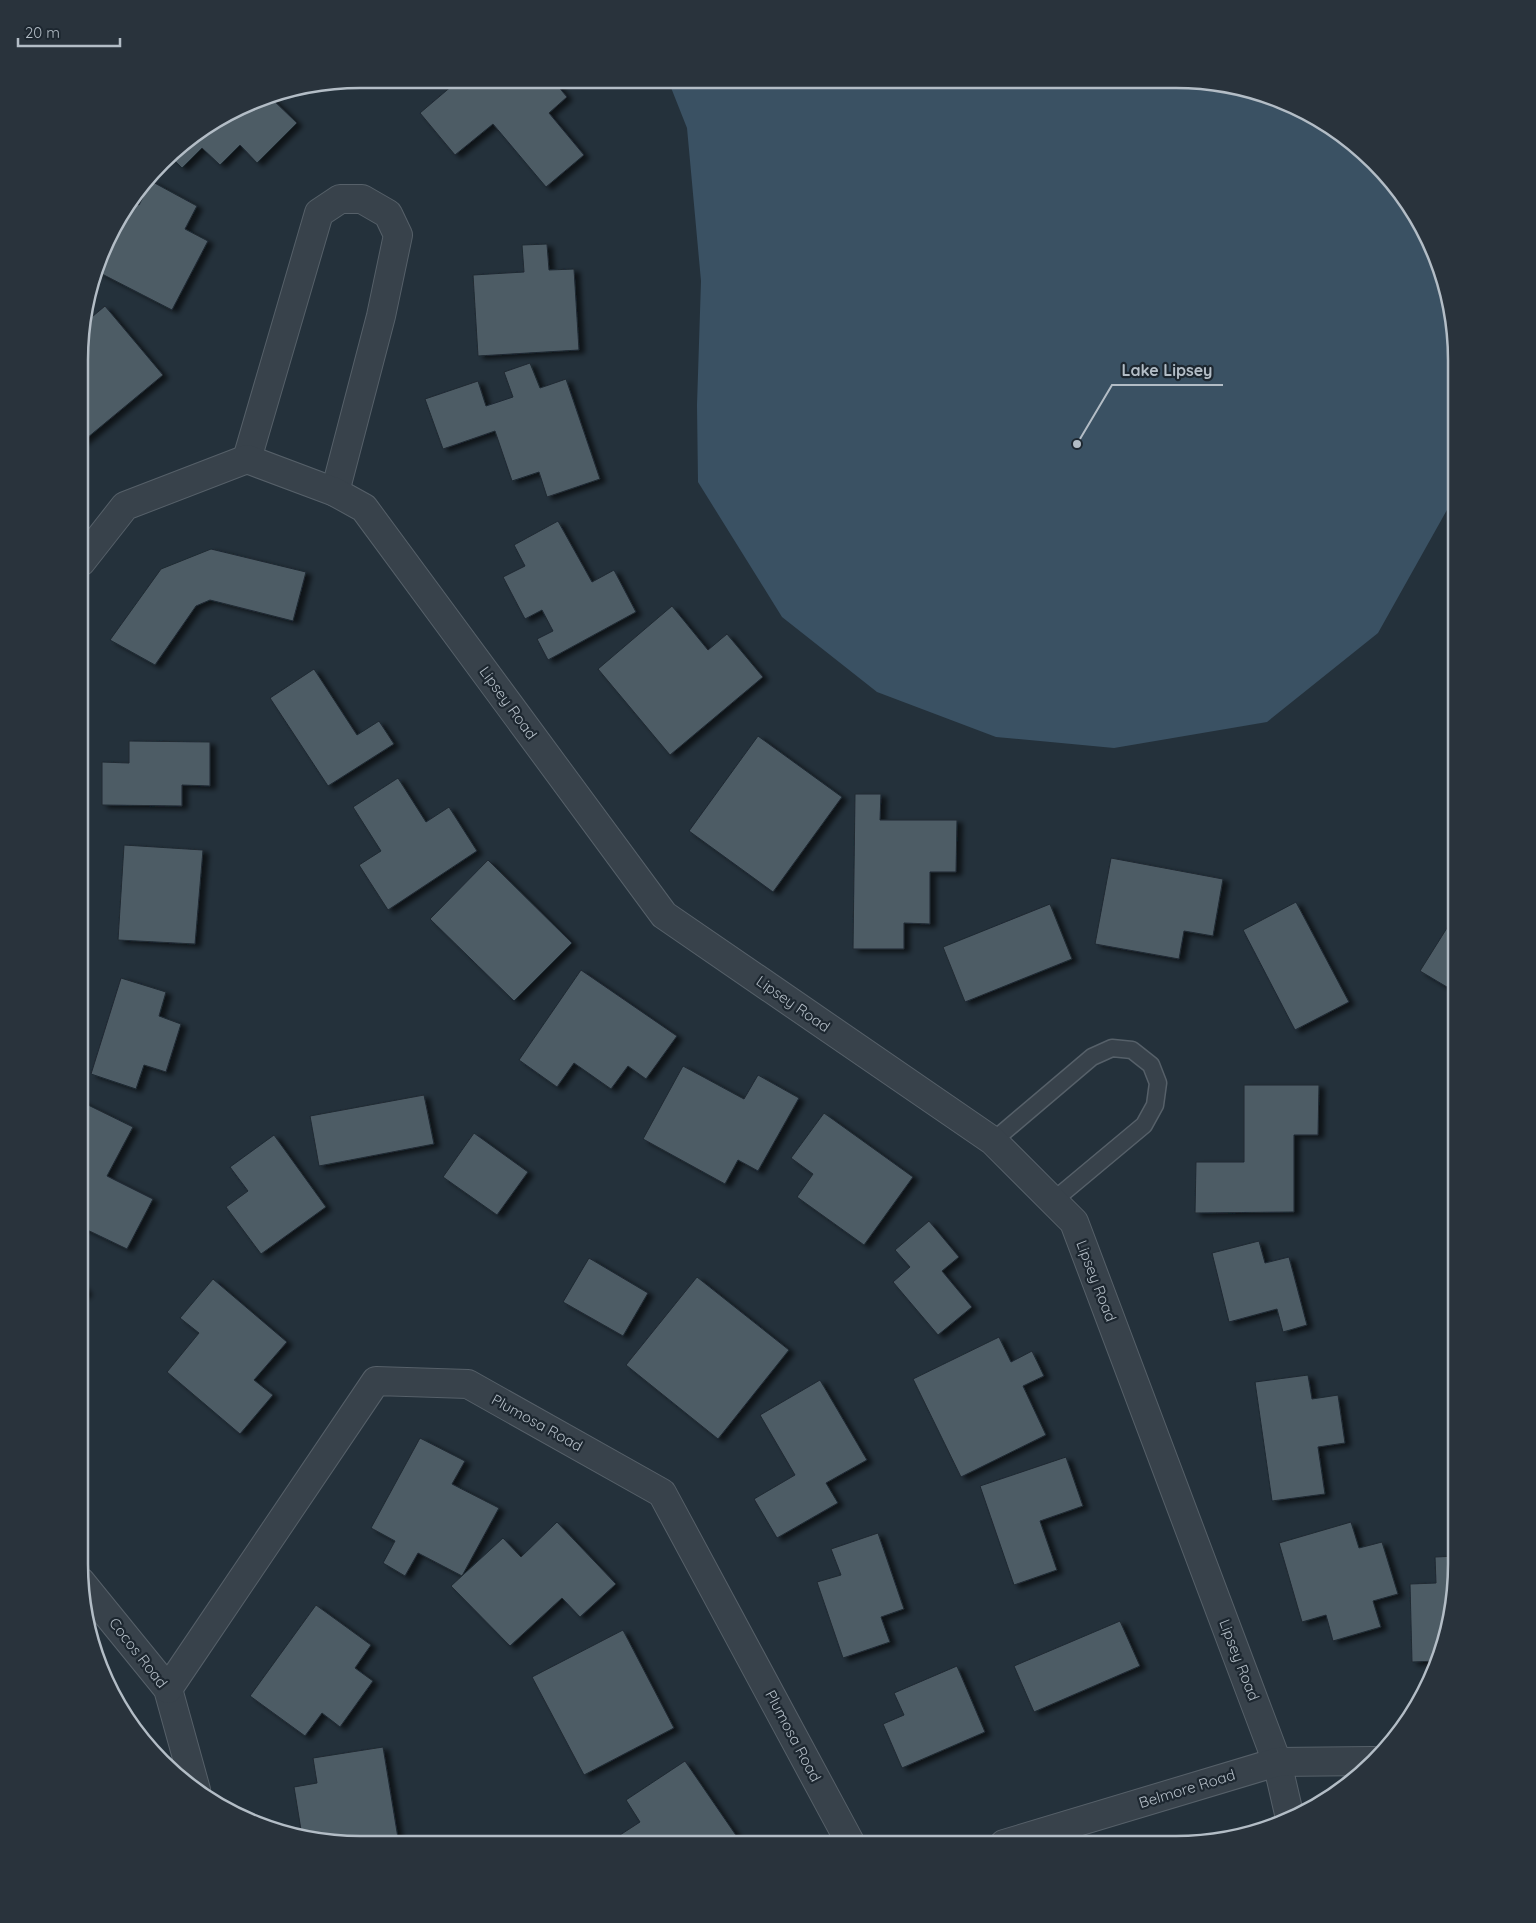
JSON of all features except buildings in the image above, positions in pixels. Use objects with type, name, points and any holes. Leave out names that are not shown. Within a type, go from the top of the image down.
[{"type":"street","points":[[88,553],[125,506],[246,460],[319,212],[340,199],[362,199],[388,214],[398,235],[381,316],[335,492]]},
{"type":"street","name":"Lipsey Road","points":[[246,460],[335,492],[364,508],[664,915],[993,1141],[1074,1222],[1277,1762],[1288,1811]]},
{"type":"street","name":"Plumosa Road","points":[[168,1689],[376,1381],[468,1384],[662,1493],[847,1836]]},
{"type":"street","name":"Cocos Road","points":[[89,1592],[168,1689],[193,1778]]},
{"type":"street","name":"Belmore Road","points":[[1031,1836],[1277,1762],[1363,1761]]},
{"type":"lane","points":[[993,1141],[1092,1057],[1112,1048],[1132,1050],[1151,1065],[1158,1083],[1155,1105],[1144,1125],[1053,1201]]},
{"type":"water","points":[[671,88],[1194,88],[1229,93],[1264,102],[1297,116],[1328,133],[1369,167],[1403,208],[1420,239],[1434,272],[1443,307],[1448,342],[1448,508],[1378,633],[1267,722],[1114,748],[996,737],[877,692],[782,617],[698,482],[697,405],[701,281],[687,128]]},
{"type":"place","name":"Lake Lipsey","points":[[1077,444]]}]
